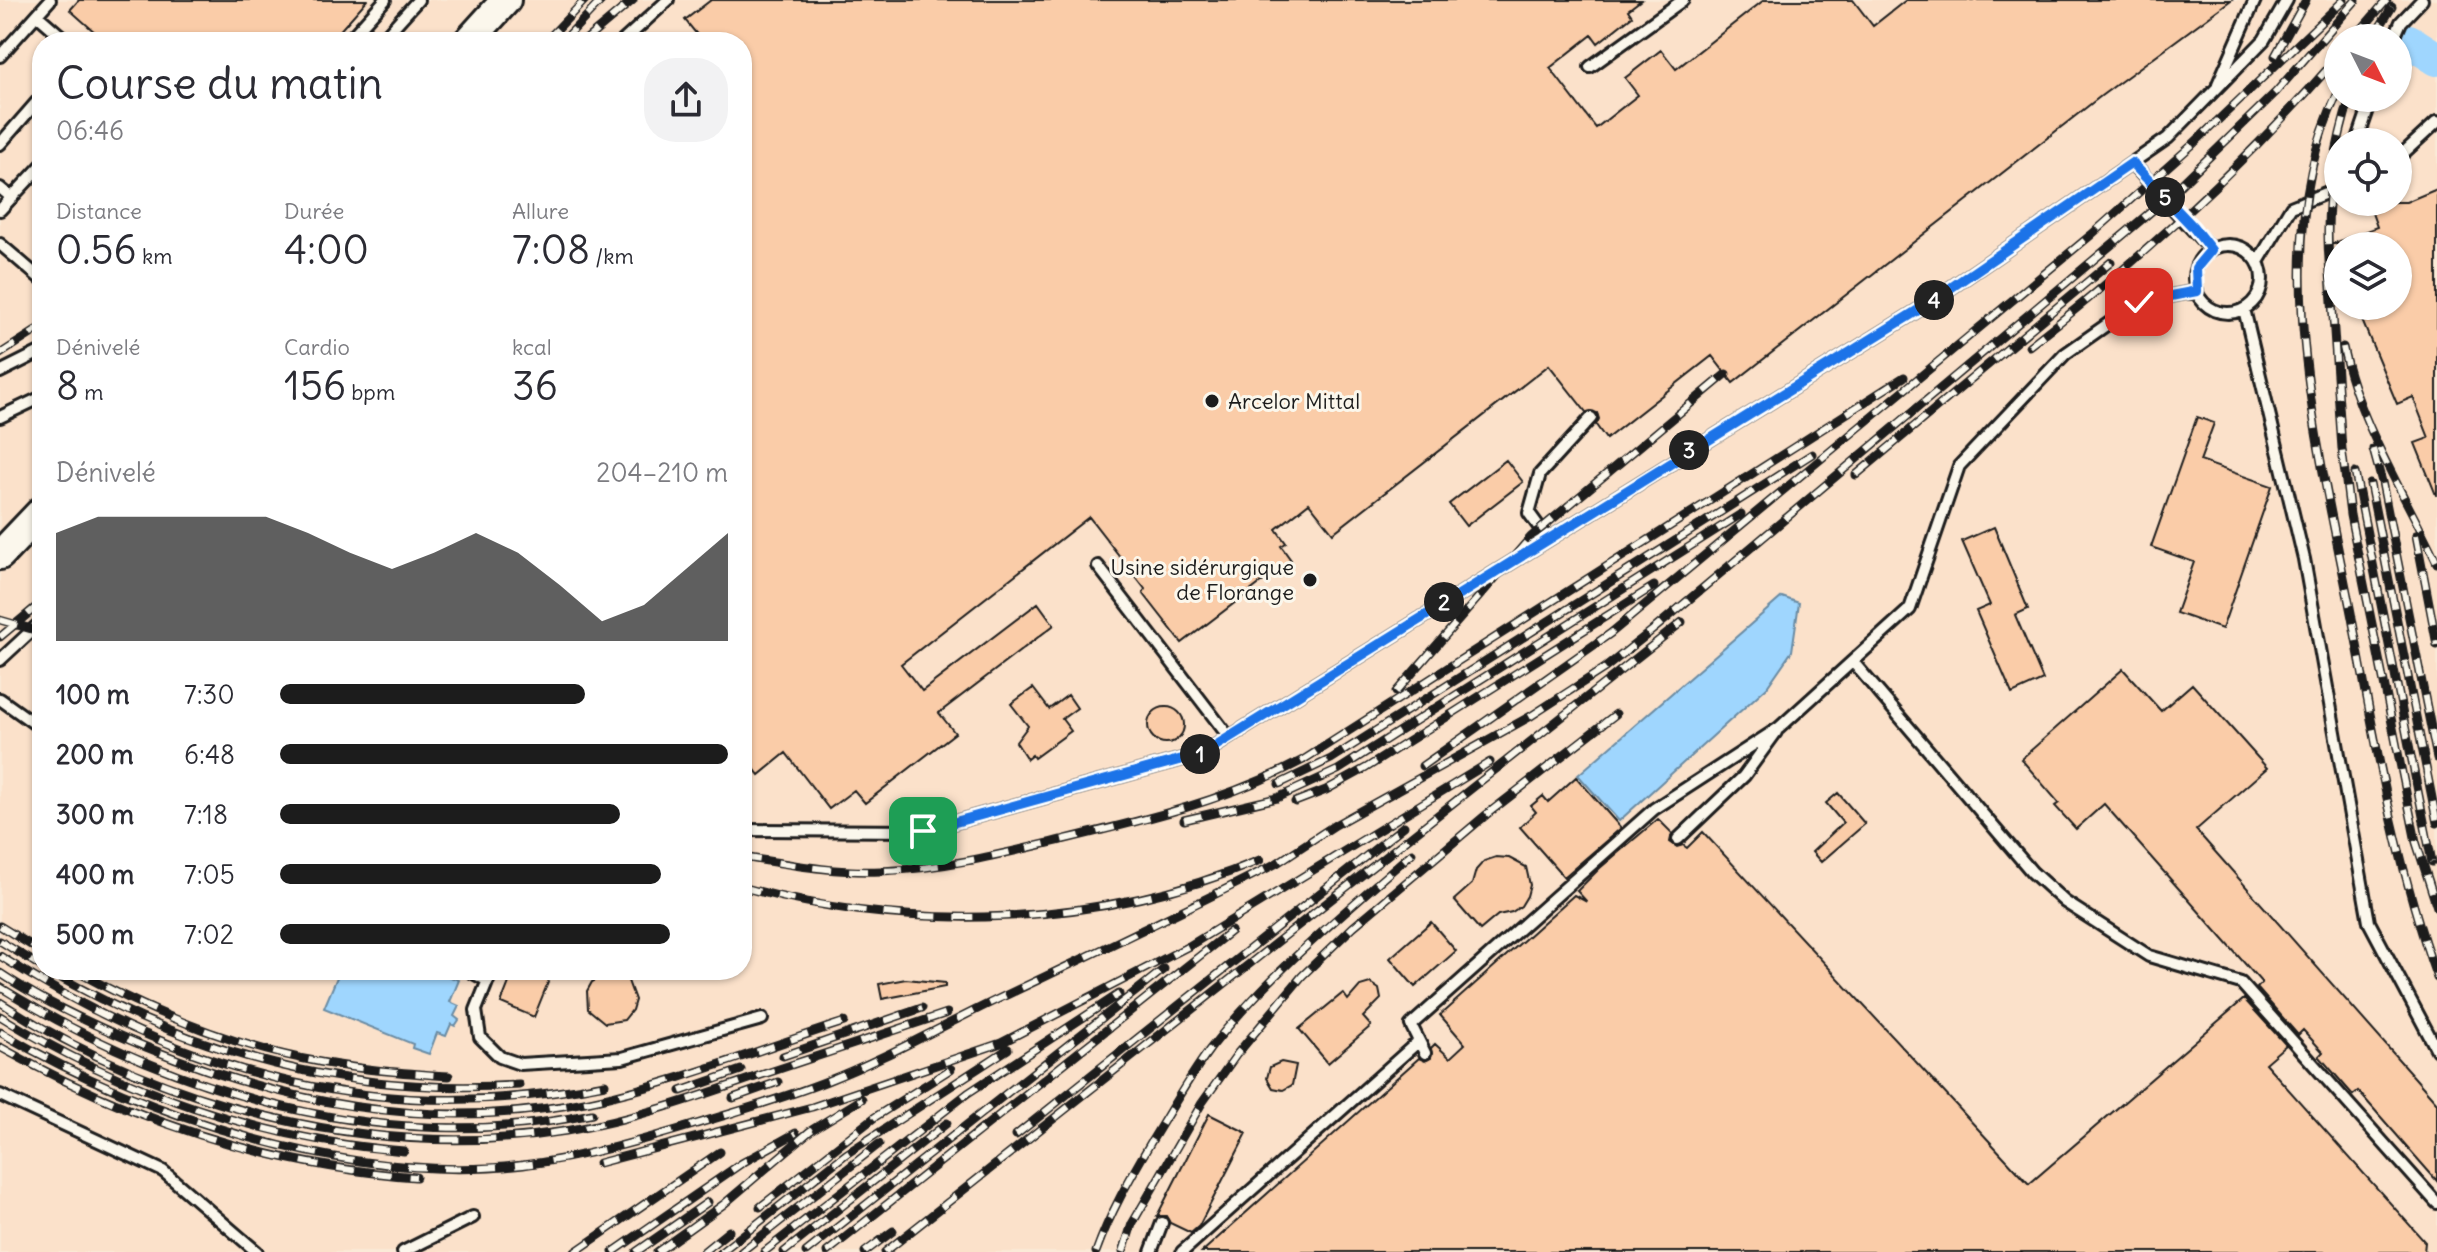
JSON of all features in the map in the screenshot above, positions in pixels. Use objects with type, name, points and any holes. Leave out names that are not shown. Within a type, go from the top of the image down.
[{"type":"main road","points":[[477,32],[506,0]]},
{"type":"main road","points":[[0,555],[32,521]]},
{"type":"lane","points":[[356,32],[385,0]]},
{"type":"lane","points":[[389,32],[418,0]]},
{"type":"lane","points":[[633,32],[668,0]]},
{"type":"lane","points":[[1590,67],[1683,0]]},
{"type":"lane","points":[[2216,89],[2255,0]]},
{"type":"lane","points":[[752,830],[923,831],[1204,753],[1920,309],[2168,138],[2264,40],[2287,0]]},
{"type":"lane","points":[[2400,24],[2422,0]]},
{"type":"lane","points":[[0,56],[48,1]]},
{"type":"lane","points":[[37,15],[57,32]]},
{"type":"lane","points":[[0,144],[32,107]]},
{"type":"lane","points":[[2412,145],[2437,122]]},
{"type":"lane","points":[[2132,163],[2211,250]]},
{"type":"lane","points":[[0,210],[32,176]]},
{"type":"lane","points":[[0,188],[12,198]]},
{"type":"lane","points":[[2258,262],[2291,207],[2324,194]]},
{"type":"lane","points":[[0,244],[32,271]]},
{"type":"lane","points":[[2221,245],[2242,247],[2258,262],[2262,283],[2259,294],[2244,309],[2222,312],[2212,308],[2197,291],[2196,268],[2211,250],[2221,245]]},
{"type":"lane","points":[[1425,1053],[1411,1025],[1654,809],[1779,728],[1910,609],[1959,466],[2065,354],[2139,302],[2197,291]]},
{"type":"lane","points":[[2244,309],[2304,559],[2369,922],[2437,1050]]},
{"type":"lane","points":[[0,372],[32,356]]},
{"type":"lane","points":[[0,417],[32,402]]},
{"type":"lane","points":[[1547,538],[1529,513],[1540,474],[1591,418]]},
{"type":"lane","points":[[1098,566],[1229,737]]},
{"type":"lane","points":[[0,660],[32,630]]},
{"type":"lane","points":[[1853,662],[2032,872],[2065,902],[2149,956],[2241,983],[2437,1203]]},
{"type":"lane","points":[[0,699],[32,722]]},
{"type":"lane","points":[[1678,839],[1744,776],[1779,728]]},
{"type":"lane","points":[[488,980],[476,1010],[480,1037],[500,1057],[520,1064],[622,1058],[762,1019]]},
{"type":"lane","points":[[1182,1252],[1419,1041]]},
{"type":"lane","points":[[0,1095],[163,1171],[257,1252]]},
{"type":"lane","points":[[403,1252],[473,1217]]},
{"type":"lane","points":[[1151,1252],[1162,1223]]},
{"type":"shaded area","points":[[0,0],[2437,0],[2437,1252],[0,1252]]},
{"type":"water","points":[[1782,597],[1799,603],[1792,651],[1767,687],[1619,821],[1578,775]]},
{"type":"water","points":[[336,980],[459,980],[450,1002],[459,1006],[454,1016],[459,1020],[455,1026],[451,1024],[446,1036],[437,1033],[429,1054],[412,1048],[413,1044],[324,1008]]},
{"type":"building","points":[[79,0],[367,0],[339,32],[95,32],[70,10]]},
{"type":"building","name":"Arcelor Mittal","points":[[711,0],[1641,0],[1628,10],[1632,16],[1598,43],[1592,35],[1550,68],[1596,128],[1638,95],[1625,78],[1661,50],[1676,69],[1764,0],[1853,0],[1873,26],[1906,0],[2231,0],[2101,96],[1733,383],[1712,356],[1606,439],[1596,425],[1599,419],[1597,413],[1586,412],[1549,365],[1333,533],[1309,503],[1276,529],[1286,543],[1281,546],[1291,560],[1182,643],[1089,517],[901,664],[922,691],[1038,603],[1054,625],[939,713],[955,733],[865,803],[854,790],[829,809],[786,753],[759,775],[752,766],[752,32],[695,32],[685,20]]},
{"type":"building","points":[[2437,189],[2437,495],[2415,443],[2429,438],[2413,397],[2397,404],[2362,320],[2412,320],[2412,232],[2364,232],[2377,227],[2373,216],[2412,216],[2412,199]]},
{"type":"building","points":[[2197,417],[2214,423],[2200,461],[2272,486],[2222,629],[2176,613],[2194,562],[2151,547]]},
{"type":"building","points":[[1506,460],[1523,482],[1466,526],[1449,504]]},
{"type":"building","points":[[1994,527],[2028,609],[2015,615],[2043,680],[2012,694],[1976,611],[1990,605],[1962,541]]},
{"type":"building","points":[[2123,669],[2161,711],[2192,684],[2267,768],[2196,830],[2437,1103],[2437,1181],[2358,1091],[2353,1095],[2319,1056],[2323,1052],[2303,1030],[2298,1035],[2257,988],[2262,983],[2104,804],[2076,829],[2055,806],[2059,803],[2021,759]]},
{"type":"building","points":[[1033,688],[1049,709],[1068,695],[1077,708],[1062,719],[1071,731],[1034,758],[1032,755],[1027,759],[1016,742],[1028,726],[1011,704]]},
{"type":"building","points":[[1166,707],[1179,712],[1184,725],[1179,738],[1166,743],[1153,738],[1148,725],[1153,712]]},
{"type":"building","points":[[1576,777],[1621,828],[1564,877],[1520,827],[1536,812],[1531,806],[1543,796],[1548,802]]},
{"type":"building","points":[[1838,793],[1865,824],[1821,862],[1812,852],[1843,823],[1826,803]]},
{"type":"building","points":[[1658,819],[1672,833],[1670,842],[1677,847],[1683,845],[1687,848],[1703,832],[2029,1184],[2244,999],[2286,1045],[2265,1063],[2425,1242],[2424,1252],[1202,1252],[1419,1058],[1425,1061],[1431,1058],[1431,1048],[1435,1044],[1450,1058],[1465,1044],[1440,1015],[1574,895],[1587,902],[1577,891]]},
{"type":"building","points":[[1496,857],[1509,858],[1526,867],[1530,885],[1521,906],[1498,915],[1480,930],[1454,900],[1472,884],[1476,870],[1484,861]]},
{"type":"building","points":[[1431,922],[1456,951],[1415,987],[1390,958]]},
{"type":"building","points":[[906,979],[945,983],[945,987],[882,999],[879,984]]},
{"type":"building","points":[[510,980],[549,980],[534,1017],[501,1003]]},
{"type":"building","points":[[628,980],[635,1000],[624,1020],[605,1023],[588,1009],[587,991],[592,982]]},
{"type":"building","points":[[1370,983],[1379,989],[1381,999],[1363,1017],[1371,1026],[1328,1063],[1299,1029],[1343,993],[1348,1000],[1360,986]]},
{"type":"building","points":[[1281,1062],[1296,1065],[1292,1085],[1283,1090],[1273,1088],[1267,1078],[1270,1067]]},
{"type":"building","points":[[1209,1114],[1247,1133],[1199,1226],[1191,1233],[1170,1223],[1166,1216],[1157,1216]]},
{"type":"waterway","points":[[2412,43],[2437,59]]},
{"type":"railway","points":[[555,32],[585,0]]},
{"type":"railway","points":[[572,32],[602,0]]},
{"type":"railway","points":[[595,32],[633,0]]},
{"type":"railway","points":[[2275,56],[2306,0]]},
{"type":"railway","points":[[1422,766],[1611,633],[2091,235],[2191,146],[2344,0]]},
{"type":"railway","points":[[0,1032],[120,1092],[252,1138],[389,1165],[457,1169],[523,1165],[614,1147],[766,1103],[848,1072],[1277,863],[1335,825],[1531,716],[1605,668],[2166,199],[2276,92],[2356,0]]},
{"type":"railway","points":[[2366,24],[2387,0]]},
{"type":"railway","points":[[2382,24],[2392,7]]},
{"type":"railway","points":[[2029,346],[2112,279],[2191,209],[2324,73]]},
{"type":"railway","points":[[2331,112],[2316,153],[2304,217],[2301,284],[2305,353],[2326,491],[2387,800],[2409,890],[2437,978]]},
{"type":"railway","points":[[2328,232],[2330,188],[2346,112]]},
{"type":"railway","points":[[1856,475],[2111,262]]},
{"type":"railway","points":[[2333,320],[2350,515],[2416,842],[2437,907]]},
{"type":"railway","points":[[0,354],[32,333]]},
{"type":"railway","points":[[2343,347],[2371,430],[2437,563]]},
{"type":"railway","points":[[1396,692],[1531,537],[1726,374]]},
{"type":"railway","points":[[752,858],[846,871],[949,864],[1123,825],[1245,787],[1303,760],[1904,377]]},
{"type":"railway","points":[[2373,449],[2437,758]]},
{"type":"railway","points":[[1279,784],[1331,759],[1812,454]]},
{"type":"railway","points":[[2355,473],[2432,862]]},
{"type":"railway","points":[[2370,484],[2437,823]]},
{"type":"railway","points":[[1184,820],[1277,798],[1338,770],[1741,514]]},
{"type":"railway","points":[[2416,535],[2437,645]]},
{"type":"railway","points":[[1295,802],[1326,790],[1366,768],[1654,586]]},
{"type":"railway","points":[[0,637],[32,610]]},
{"type":"railway","points":[[0,620],[32,629]]},
{"type":"railway","points":[[885,1252],[1682,622]]},
{"type":"railway","points":[[1123,1252],[1132,1224],[1202,1103],[1237,1054],[1302,976],[1353,927],[1486,815],[1616,714]]},
{"type":"railway","points":[[599,1163],[812,1107],[1001,1043],[1189,946],[1490,762]]},
{"type":"railway","points":[[1016,1135],[1404,826]]},
{"type":"railway","points":[[1096,1252],[1136,1169],[1210,1049],[1281,971],[1412,853]]},
{"type":"railway","points":[[752,889],[871,912],[937,917],[1004,916],[1070,911],[1135,899],[1199,883],[1260,860]]},
{"type":"railway","points":[[0,926],[32,946]]},
{"type":"railway","points":[[827,1252],[1231,931]]},
{"type":"railway","points":[[0,941],[32,961]]},
{"type":"railway","points":[[0,956],[32,975]]},
{"type":"railway","points":[[806,1252],[1164,969]]},
{"type":"railway","points":[[0,973],[89,1022],[200,1068],[309,1098],[364,1108],[420,1113],[476,1114],[533,1110],[590,1101],[686,1075],[844,1022]]},
{"type":"railway","points":[[41,980],[143,1033],[216,1061],[290,1082],[366,1095],[444,1100],[523,1096],[605,1084]]},
{"type":"railway","points":[[66,980],[160,1026],[274,1064],[393,1084],[455,1087],[519,1085]]},
{"type":"railway","points":[[94,980],[163,1014],[256,1047],[336,1065],[449,1076]]},
{"type":"railway","points":[[0,987],[67,1025],[137,1058],[210,1086],[284,1107],[360,1121],[437,1127],[515,1125],[592,1114]]},
{"type":"railway","points":[[764,1252],[968,1093],[1119,994]]},
{"type":"railway","points":[[0,1002],[63,1039],[130,1071],[200,1097],[272,1118],[346,1131],[420,1139],[493,1139],[566,1131],[615,1121],[947,1013]]},
{"type":"railway","points":[[783,1056],[922,1008]]},
{"type":"railway","points":[[0,1016],[94,1067],[194,1108],[298,1136],[404,1151]]},
{"type":"railway","points":[[0,1047],[99,1097],[201,1135],[306,1162],[416,1177]]},
{"type":"railway","points":[[721,1252],[846,1154],[1008,1049]]},
{"type":"railway","points":[[760,1207],[875,1117],[951,1069]]},
{"type":"railway","points":[[681,1091],[741,1070]]},
{"type":"railway","points":[[733,1098],[778,1082]]},
{"type":"railway","points":[[657,1252],[724,1204],[810,1131],[862,1099]]},
{"type":"railway","points":[[784,1252],[947,1123]]},
{"type":"railway","points":[[613,1252],[742,1163],[796,1133]]},
{"type":"railway","points":[[741,1252],[879,1144]]},
{"type":"railway","points":[[575,1252],[720,1152]]},
{"type":"railway","points":[[636,1252],[708,1202]]},
{"type":"railway","points":[[703,1252],[729,1231]]},
{"type":"railway","points":[[865,1252],[893,1231]]},
{"type":"place","name":"Arcelor Mittal","points":[[1212,401]]},
{"type":"place","name":"Usine sidérurgique de Florange","points":[[1310,580]]},
{"type":"route","points":[[923,831],[1204,753],[1667,463],[1920,309],[2132,163],[2211,250],[2202,257],[2196,268],[2194,279],[2197,291],[2139,302]]}]
